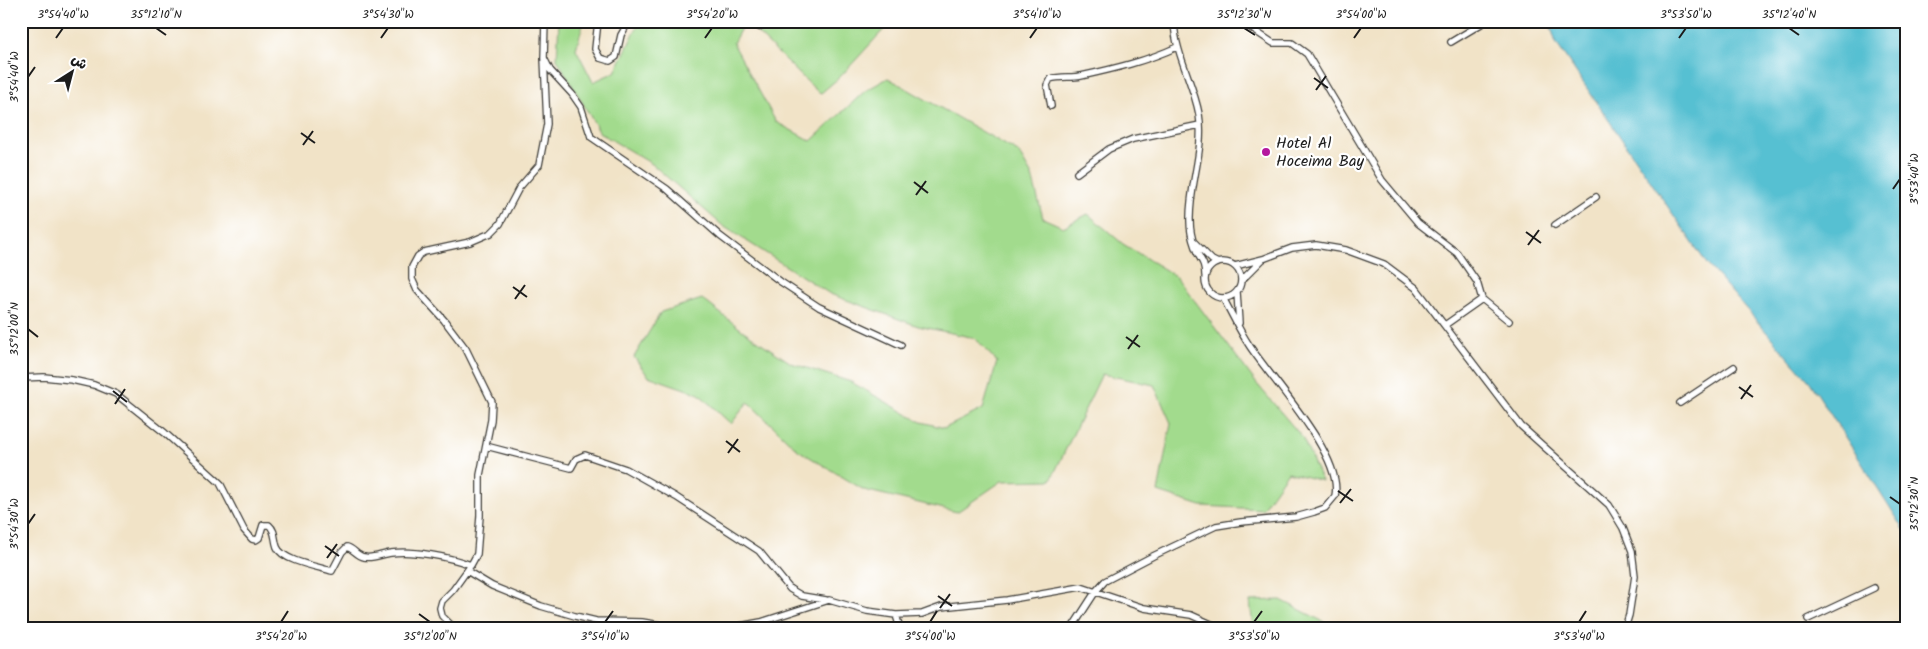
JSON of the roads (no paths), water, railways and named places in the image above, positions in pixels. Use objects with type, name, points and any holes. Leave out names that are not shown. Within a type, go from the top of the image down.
[{"type":"street","points":[[454,628],[442,616],[440,608],[442,601],[453,590],[471,565],[478,547],[480,475],[492,402],[466,349],[444,320],[417,290],[412,279],[412,266],[418,256],[429,250],[470,242],[491,233],[500,224],[519,188],[539,165],[547,124],[544,58],[545,21]]},
{"type":"street","points":[[598,21],[595,49],[600,58],[610,62],[616,58],[621,35],[629,21]]},
{"type":"street","points":[[759,27],[763,21]]},
{"type":"street","points":[[1174,21],[1177,47],[1198,112],[1200,125],[1201,143],[1190,208],[1190,228],[1195,248],[1204,261],[1205,284],[1208,291],[1214,296],[1223,298],[1230,297],[1237,292]]},
{"type":"street","points":[[1244,21],[1246,25],[1273,42],[1292,43],[1307,54],[1382,180],[1418,223],[1457,253],[1477,282],[1482,299],[1509,321]]},
{"type":"street","points":[[1452,42],[1486,21]]},
{"type":"street","points":[[1052,106],[1047,86],[1050,79],[1079,76],[1162,54],[1177,47]]},
{"type":"street","points":[[544,58],[550,70],[581,107],[591,137],[667,189],[720,236],[781,282],[819,307],[901,345]]},
{"type":"street","points":[[1077,173],[1109,150],[1133,139],[1200,125]]},
{"type":"street","points":[[1556,225],[1596,197]]},
{"type":"street","points":[[1194,242],[1212,260],[1235,266],[1240,273],[1241,281]]},
{"type":"street","points":[[1235,266],[1263,259],[1292,248],[1316,245],[1346,250],[1384,264],[1416,288],[1521,426],[1610,505],[1623,528],[1632,551],[1636,576],[1625,628]]},
{"type":"street","points":[[1239,328],[1237,292],[1241,281],[1263,259]]},
{"type":"street","points":[[1205,275],[1209,268],[1218,263]]},
{"type":"street","points":[[1072,628],[1096,591],[1105,581],[1216,526],[1296,517],[1325,508],[1335,496],[1335,482],[1332,470],[1310,428],[1249,346],[1223,298]]},
{"type":"street","points":[[1445,325],[1482,299]]},
{"type":"street","points":[[1680,403],[1734,367]]},
{"type":"street","points":[[21,378],[44,377],[72,380],[94,385],[116,394],[166,432],[220,483],[248,536],[256,540],[259,538],[263,526],[269,525],[273,530],[277,549],[289,558],[332,570],[342,552],[348,547],[365,557],[406,553],[448,558],[471,565]]},
{"type":"street","points":[[486,446],[571,468],[576,459],[585,455],[626,469],[676,497],[759,551],[790,589],[802,596],[829,600],[867,611],[896,615],[922,614],[941,607],[1007,600],[1082,587],[1144,608],[1191,615],[1220,628]]},
{"type":"street","points":[[467,571],[492,586],[541,606],[575,616],[596,621],[642,622],[678,628]]},
{"type":"street","points":[[1808,619],[1874,588]]},
{"type":"street","points":[[728,628],[761,622],[829,600]]},
{"type":"street","points":[[896,615],[900,628]]},
{"type":"water","points":[[1549,21],[1907,21],[1907,534],[1810,382],[1707,264],[1556,43]]},
{"type":"place","name":"Hotel Al Hoceima Bay","points":[[1266,152]]}]
